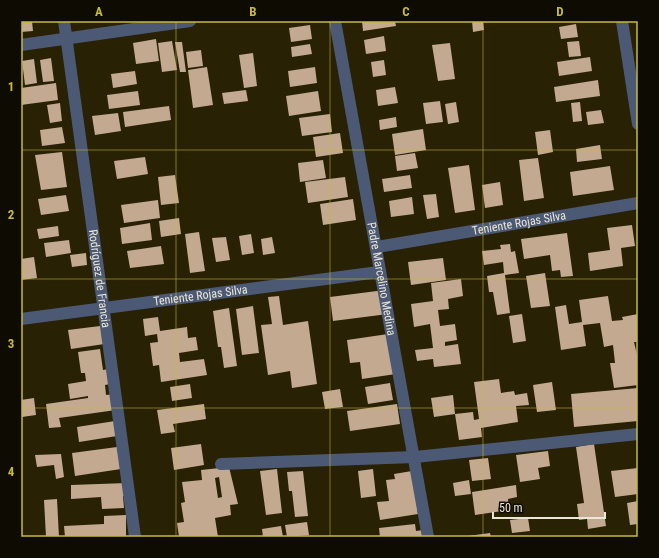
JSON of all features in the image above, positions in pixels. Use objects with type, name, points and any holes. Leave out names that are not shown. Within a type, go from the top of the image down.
[{"type":"street","name":"Rodríguez de Francia","points":[[64,21],[135,537]]},
{"type":"street","points":[[21,45],[190,21]]},
{"type":"street","name":"Padre Marcelino Medina","points":[[335,21],[376,247],[379,272],[415,457],[428,537]]},
{"type":"street","points":[[622,21],[638,124]]},
{"type":"street","name":"Teniente Rojas Silva","points":[[376,247],[638,203]]},
{"type":"street","name":"Teniente Rojas Silva","points":[[21,319],[379,272]]},
{"type":"street","points":[[221,464],[415,457],[638,434]]},
{"type":"building","points":[[21,21],[32,21],[33,31],[21,32]]},
{"type":"building","points":[[362,21],[395,21],[396,26],[363,31]]},
{"type":"building","points":[[472,21],[483,21],[484,30],[473,32]]},
{"type":"building","points":[[576,24],[578,37],[561,39],[559,27]]},
{"type":"building","points":[[310,25],[312,39],[291,42],[289,28]]},
{"type":"building","points":[[384,36],[386,51],[366,54],[364,40]]},
{"type":"building","points":[[156,39],[159,61],[136,64],[133,43]]},
{"type":"building","points":[[172,41],[177,70],[162,72],[158,43]]},
{"type":"building","points":[[579,41],[581,56],[569,57],[567,42]]},
{"type":"building","points":[[175,42],[182,42],[186,72],[180,72]]},
{"type":"building","points":[[450,43],[455,79],[438,81],[432,45]]},
{"type":"building","points":[[310,44],[312,54],[292,57],[291,47]]},
{"type":"building","points":[[201,50],[203,66],[188,68],[186,52]]},
{"type":"building","points":[[253,53],[257,86],[244,88],[239,55]]},
{"type":"building","points":[[590,57],[592,71],[559,76],[557,62]]},
{"type":"building","points":[[51,58],[54,81],[43,82],[40,60]]},
{"type":"building","points":[[34,59],[37,83],[25,85],[22,61]]},
{"type":"building","points":[[384,60],[386,75],[373,77],[371,62]]},
{"type":"building","points":[[207,67],[213,105],[193,108],[188,70]]},
{"type":"building","points":[[315,67],[317,83],[290,87],[288,71]]},
{"type":"building","points":[[135,71],[137,84],[113,88],[111,74]]},
{"type":"building","points":[[598,80],[600,96],[556,102],[554,87]]},
{"type":"building","points":[[56,83],[58,100],[21,105],[21,88]]},
{"type":"building","points":[[395,87],[398,103],[378,106],[376,90]]},
{"type":"building","points":[[246,90],[248,101],[224,104],[222,93]]},
{"type":"building","points":[[138,91],[140,105],[109,109],[107,95]]},
{"type":"building","points":[[318,91],[321,111],[289,116],[286,96]]},
{"type":"building","points":[[440,101],[443,122],[426,124],[423,103]]},
{"type":"building","points":[[456,102],[459,122],[448,124],[445,104]]},
{"type":"building","points":[[580,102],[582,121],[573,122],[571,103]]},
{"type":"building","points":[[60,103],[62,121],[50,123],[47,105]]},
{"type":"building","points":[[169,106],[171,120],[125,127],[123,112]]},
{"type":"building","points":[[601,110],[604,123],[588,125],[586,112]]},
{"type":"building","points":[[118,113],[121,131],[95,135],[92,116]]},
{"type":"building","points":[[330,114],[332,132],[302,136],[299,118]]},
{"type":"building","points":[[396,117],[397,127],[380,130],[379,120]]},
{"type":"building","points":[[62,127],[65,143],[42,146],[40,130]]},
{"type":"building","points":[[423,129],[426,150],[395,155],[392,134]]},
{"type":"building","points":[[550,130],[553,152],[538,155],[535,132]]},
{"type":"building","points":[[340,133],[343,153],[316,157],[313,137]]},
{"type":"building","points":[[600,145],[602,159],[577,162],[576,149]]},
{"type":"building","points":[[62,152],[67,187],[41,190],[35,155]]},
{"type":"building","points":[[415,153],[418,168],[397,171],[395,156]]},
{"type":"building","points":[[145,157],[148,174],[117,179],[114,161]]},
{"type":"building","points":[[538,158],[544,198],[524,201],[519,160]]},
{"type":"building","points":[[323,160],[326,178],[300,182],[298,163]]},
{"type":"building","points":[[469,165],[475,210],[455,213],[448,168]]},
{"type":"building","points":[[610,166],[614,190],[573,196],[570,172]]},
{"type":"building","points":[[175,175],[179,203],[161,205],[158,177]]},
{"type":"building","points":[[410,175],[412,188],[384,192],[382,179]]},
{"type":"building","points":[[345,177],[348,197],[308,203],[305,182]]},
{"type":"building","points":[[500,182],[503,205],[485,208],[482,185]]},
{"type":"building","points":[[436,194],[439,217],[427,219],[423,195]]},
{"type":"building","points":[[66,195],[69,211],[41,215],[38,199]]},
{"type":"building","points":[[412,197],[414,214],[391,217],[389,201]]},
{"type":"building","points":[[353,199],[356,220],[323,225],[320,204]]},
{"type":"building","points":[[158,200],[160,218],[124,223],[121,205]]},
{"type":"building","points":[[179,218],[181,234],[161,237],[159,221]]},
{"type":"building","points":[[150,223],[152,240],[122,244],[120,228]]},
{"type":"building","points":[[632,225],[635,246],[621,248],[623,266],[590,271],[588,253],[610,250],[607,228]]},
{"type":"building","points":[[58,226],[59,236],[39,239],[37,229]]},
{"type":"building","points":[[199,232],[205,271],[190,273],[185,234]]},
{"type":"building","points":[[567,233],[573,276],[561,277],[560,270],[552,271],[550,255],[524,259],[521,239]]},
{"type":"building","points":[[251,234],[254,253],[242,255],[239,236]]},
{"type":"building","points":[[226,237],[230,260],[216,262],[212,238]]},
{"type":"building","points":[[272,237],[275,253],[263,255],[261,239]]},
{"type":"building","points":[[69,240],[71,253],[46,257],[44,243]]},
{"type":"building","points":[[510,244],[511,252],[515,251],[519,273],[505,275],[510,313],[497,315],[493,292],[489,292],[487,276],[504,273],[503,262],[484,265],[482,251],[501,249],[500,245]]},
{"type":"building","points":[[161,246],[164,264],[130,268],[127,251]]},
{"type":"building","points":[[86,253],[87,265],[72,267],[70,255]]},
{"type":"building","points":[[34,257],[37,278],[21,280],[21,259]]},
{"type":"building","points":[[443,258],[446,280],[411,285],[408,262]]},
{"type":"building","points":[[545,273],[550,306],[531,308],[526,276]]},
{"type":"building","points":[[461,279],[463,296],[448,299],[449,309],[438,310],[440,326],[455,324],[457,340],[445,342],[445,346],[458,344],[461,364],[434,367],[433,359],[417,361],[415,350],[433,348],[430,324],[414,327],[411,304],[433,301],[431,283]]},
{"type":"building","points":[[385,290],[388,314],[333,321],[330,297]]},
{"type":"building","points":[[279,296],[283,325],[308,321],[317,384],[292,388],[290,371],[268,375],[261,325],[272,324],[268,297]]},
{"type":"building","points":[[608,296],[612,321],[623,320],[622,317],[638,314],[638,342],[634,342],[638,359],[638,385],[614,388],[610,363],[615,363],[613,345],[604,347],[600,323],[583,325],[586,346],[561,350],[555,307],[566,305],[569,324],[582,322],[579,300]]},
{"type":"building","points":[[253,306],[259,353],[242,355],[236,309]]},
{"type":"building","points":[[229,308],[237,366],[224,368],[221,347],[218,347],[213,311]]},
{"type":"building","points":[[522,314],[526,341],[513,343],[509,316]]},
{"type":"building","points":[[158,317],[160,331],[187,327],[188,338],[196,337],[198,350],[179,353],[180,362],[204,359],[207,375],[161,382],[159,365],[153,366],[150,343],[158,342],[157,334],[145,336],[143,319]]},
{"type":"building","points":[[108,325],[111,343],[71,349],[68,330]]},
{"type":"building","points":[[395,333],[396,374],[362,379],[360,362],[350,363],[347,340]]},
{"type":"building","points":[[100,349],[103,370],[108,369],[110,384],[105,385],[106,395],[114,394],[116,410],[59,418],[61,427],[49,428],[46,404],[88,398],[88,396],[70,399],[68,384],[86,381],[85,373],[81,373],[78,352]]},
{"type":"building","points":[[499,379],[501,393],[514,391],[515,395],[527,393],[529,405],[516,406],[518,422],[481,428],[482,437],[459,440],[455,414],[473,412],[474,420],[479,419],[474,382]]},
{"type":"building","points":[[552,382],[556,410],[537,412],[533,385]]},
{"type":"building","points":[[390,383],[393,400],[368,404],[365,387]]},
{"type":"building","points":[[190,384],[192,398],[172,401],[170,387]]},
{"type":"building","points":[[638,388],[638,421],[574,427],[571,394]]},
{"type":"building","points":[[340,389],[343,407],[325,409],[322,392]]},
{"type":"building","points":[[453,395],[455,414],[434,417],[431,398]]},
{"type":"building","points":[[34,398],[36,415],[22,417],[21,400]]},
{"type":"building","points":[[204,404],[206,419],[173,424],[175,432],[161,434],[157,410]]},
{"type":"building","points":[[397,404],[400,424],[350,431],[347,411]]},
{"type":"building","points":[[115,421],[117,436],[79,442],[77,427]]},
{"type":"building","points":[[201,444],[204,465],[174,470],[171,448]]},
{"type":"building","points":[[594,444],[606,526],[588,529],[587,519],[579,520],[577,504],[584,503],[576,447]]},
{"type":"building","points":[[117,447],[121,469],[75,476],[72,453]]},
{"type":"building","points":[[548,451],[550,466],[538,468],[540,479],[520,482],[516,455]]},
{"type":"building","points":[[61,454],[64,477],[56,479],[54,465],[37,467],[35,455]]},
{"type":"building","points":[[488,458],[491,479],[472,481],[469,460]]},
{"type":"building","points":[[229,467],[238,504],[230,505],[231,515],[215,518],[218,537],[179,537],[177,523],[184,522],[181,503],[185,502],[182,482],[202,480],[201,470]],"holes":[[[219,477],[222,497],[218,498],[215,478]]]},
{"type":"building","points":[[638,468],[638,494],[615,497],[611,471]]},
{"type":"building","points":[[277,469],[282,513],[266,515],[260,471]]},
{"type":"building","points":[[373,469],[376,496],[361,498],[358,471]]},
{"type":"building","points":[[303,471],[308,516],[295,517],[292,491],[289,491],[287,472]]},
{"type":"building","points":[[412,471],[418,514],[380,520],[377,502],[389,501],[386,480],[395,479],[394,474]]},
{"type":"building","points":[[469,480],[471,494],[455,496],[453,483]]},
{"type":"building","points":[[127,483],[128,496],[123,496],[124,508],[102,509],[101,497],[71,499],[71,485]]},
{"type":"building","points":[[516,485],[517,497],[508,499],[509,510],[475,515],[472,492]]},
{"type":"building","points":[[57,499],[59,537],[46,537],[44,500]]},
{"type":"building","points":[[638,501],[638,524],[630,525],[627,503]]},
{"type":"building","points":[[126,515],[126,537],[65,537],[64,526],[104,524],[104,516]]},
{"type":"building","points":[[528,518],[530,531],[512,533],[510,520]]},
{"type":"building","points":[[307,522],[309,535],[287,537],[285,525]]},
{"type":"building","points":[[415,524],[416,531],[423,530],[424,537],[380,537],[379,528]]},
{"type":"building","points":[[281,526],[283,537],[263,537],[262,529]]},
{"type":"building","points":[[490,533],[491,537],[468,537],[468,536]]}]
